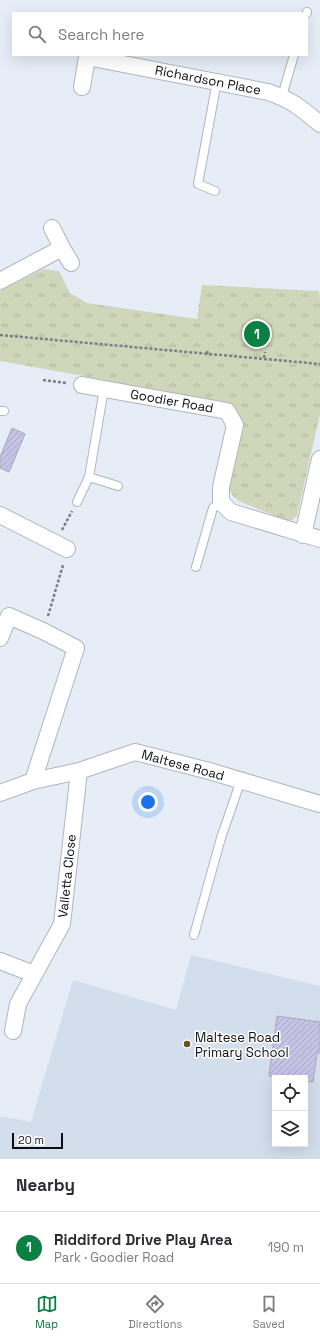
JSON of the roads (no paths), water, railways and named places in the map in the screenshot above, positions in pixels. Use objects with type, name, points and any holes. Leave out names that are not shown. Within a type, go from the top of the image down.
[{"type":"street","name":"Richardson Place","points":[[82,87],[87,56],[217,81],[282,96],[295,103],[320,124]]},
{"type":"street","points":[[52,228],[71,264]]},
{"type":"street","points":[[0,281],[62,248]]},
{"type":"street","name":"Goodier Road","points":[[82,385],[227,411],[235,425],[221,487],[221,502]]},
{"type":"street","points":[[303,535],[320,458]]},
{"type":"street","points":[[221,502],[231,512],[320,539]]},
{"type":"street","points":[[0,515],[61,546]]},
{"type":"street","points":[[0,638],[9,616],[76,648],[33,781]]},
{"type":"street","name":"Maltese Road","points":[[0,793],[33,781],[79,771],[135,752],[241,780],[320,804]]},
{"type":"street","name":"Valletta Close","points":[[13,1031],[18,1004],[62,924],[79,771]]},
{"type":"street","points":[[0,961],[34,974]]},
{"type":"lane","points":[[282,96],[294,56]]},
{"type":"lane","points":[[215,190],[198,184],[217,81]]},
{"type":"lane","points":[[77,502],[89,477],[104,389]]},
{"type":"lane","points":[[89,477],[118,486]]},
{"type":"lane","points":[[196,567],[213,508],[221,502]]},
{"type":"lane","points":[[194,935],[221,838],[241,780]]},
{"type":"place","name":"Riddiford Drive Play Area","points":[[257,334]]},
{"type":"place","name":"Maltese Road Primary School","points":[[187,1044]]}]
